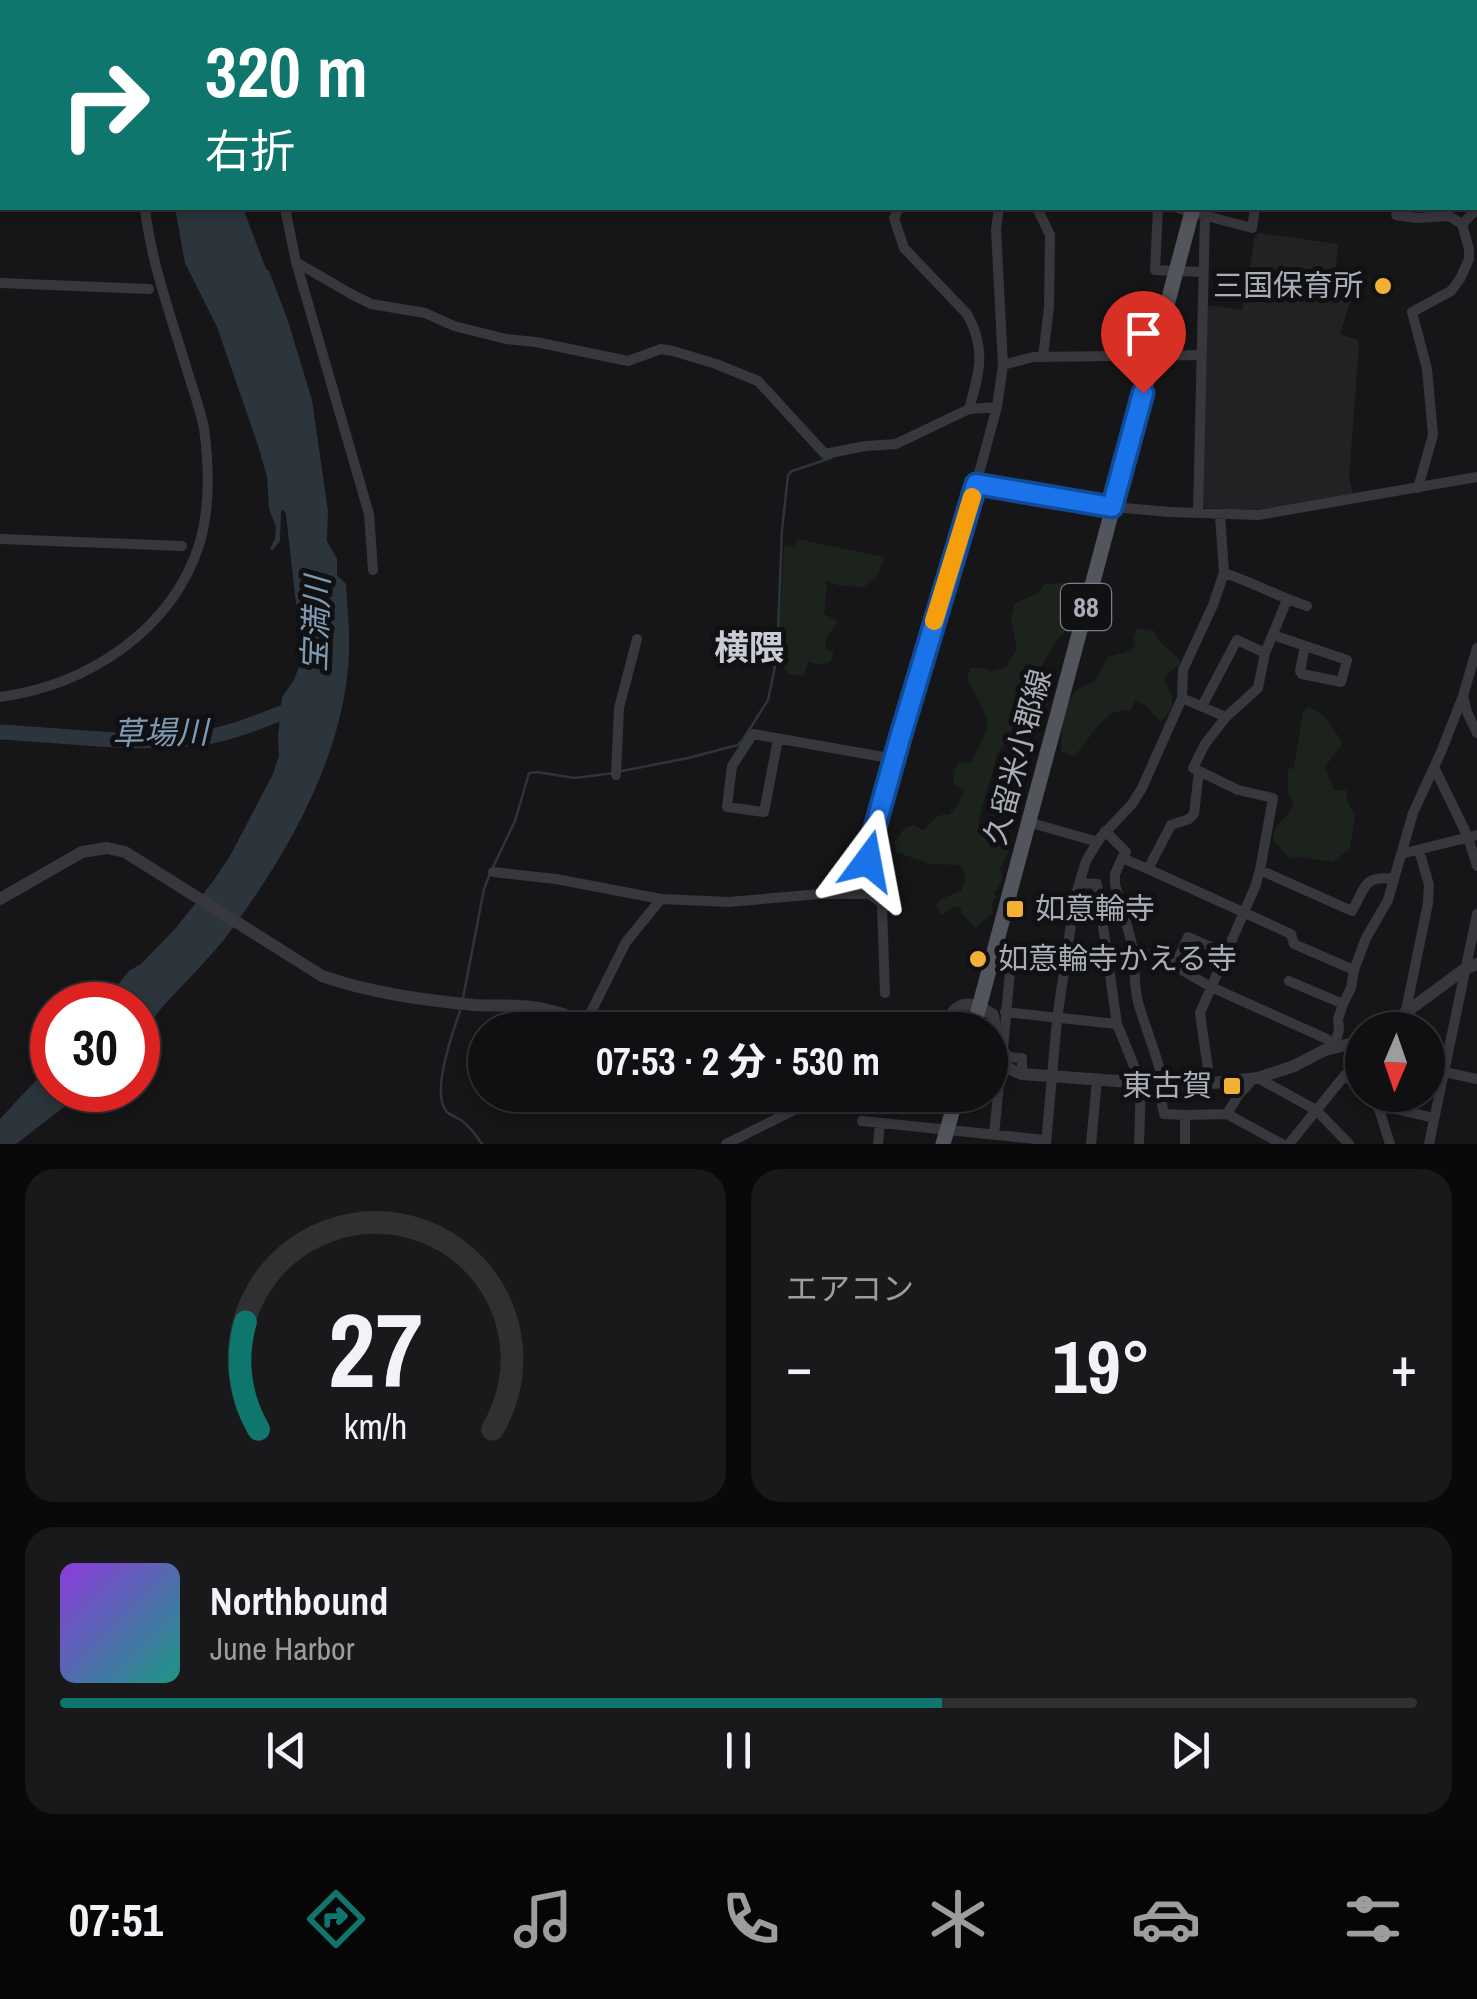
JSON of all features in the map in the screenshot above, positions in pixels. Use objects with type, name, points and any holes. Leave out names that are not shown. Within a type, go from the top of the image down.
[{"type":"main road","name":"久留米小郡線","points":[[978,1012],[1003,949],[1028,822],[1192,210]]},
{"type":"main road","points":[[945,1137],[952,1112]]},
{"type":"street","points":[[0,697],[44,688],[87,671],[136,638],[166,606],[200,540],[207,490],[203,426],[154,260],[146,210]]},
{"type":"street","points":[[284,210],[369,514],[374,570]]},
{"type":"street","points":[[898,210],[894,218],[904,248],[972,322],[981,367],[969,409]]},
{"type":"street","points":[[885,993],[882,906],[867,888],[868,861],[997,407],[1003,365],[996,229],[999,210]]},
{"type":"street","points":[[1038,210],[1050,235],[1049,307],[1043,357]]},
{"type":"street","points":[[1158,210],[1155,270],[1203,272]]},
{"type":"street","points":[[1198,513],[1203,272],[1192,210],[1252,228],[1255,210]]},
{"type":"street","points":[[1462,224],[1476,210]]},
{"type":"street","points":[[1396,215],[1449,216],[1462,224],[1470,259],[1450,290],[1412,312],[1427,369],[1432,434],[1418,488]]},
{"type":"street","points":[[296,262],[372,304],[425,314],[506,339],[628,360],[673,350],[716,364],[758,382],[822,454],[896,444],[969,409],[997,407]]},
{"type":"street","points":[[0,283],[149,288]]},
{"type":"street","points":[[1003,365],[1043,357],[1201,355]]},
{"type":"street","points":[[976,484],[1112,507],[1258,514],[1477,477]]},
{"type":"street","points":[[862,1121],[945,1137],[994,1135],[1046,1142],[1057,1018],[1075,898],[1086,861],[1142,788],[1182,698],[1183,670],[1224,573],[1220,514]]},
{"type":"street","points":[[0,539],[182,546]]},
{"type":"street","points":[[1224,573],[1307,606]]},
{"type":"street","points":[[1210,1083],[1200,1013],[1260,870],[1273,798],[1238,790],[1193,768],[1226,717],[1258,688],[1265,652],[1287,600]]},
{"type":"street","points":[[1273,635],[1347,660],[1342,682],[1302,674],[1305,646]]},
{"type":"street","points":[[616,775],[619,708],[637,639]]},
{"type":"street","points":[[1202,706],[1237,640],[1265,652]]},
{"type":"street","points":[[1334,1047],[1342,1004],[1351,988],[1354,970],[1366,938],[1388,900],[1413,813],[1463,696],[1477,648]]},
{"type":"street","points":[[1463,696],[1477,732]]},
{"type":"street","points":[[1182,698],[1226,717]]},
{"type":"street","points":[[778,739],[764,812],[728,807],[732,766],[752,734],[895,759]]},
{"type":"street","points":[[1434,767],[1473,836],[1477,866]]},
{"type":"street","points":[[1148,869],[1171,826],[1194,814],[1199,771]]},
{"type":"street","points":[[1028,822],[1102,837],[1126,852],[1114,884],[1133,948],[1138,1002],[1158,1059],[1164,1114],[1227,1114],[1285,1144],[1345,1075]]},
{"type":"street","points":[[1401,854],[1473,836]]},
{"type":"street","points":[[0,899],[82,852],[107,848],[124,852],[322,976],[352,986],[556,1012]]},
{"type":"street","points":[[1406,1012],[1428,903],[1427,870],[1420,850]]},
{"type":"street","points":[[1122,858],[1291,934],[1294,944],[1354,970]]},
{"type":"street","points":[[1260,870],[1352,911],[1370,880],[1394,879]]},
{"type":"street","points":[[493,872],[556,879],[661,900],[729,902],[869,894]]},
{"type":"street","points":[[1080,883],[1097,884],[1117,1024],[1141,1084],[1139,1144]]},
{"type":"street","points":[[591,1012],[626,942],[661,900]]},
{"type":"street","points":[[1477,914],[1472,966],[1445,1072],[1477,1078]]},
{"type":"street","points":[[1175,966],[1188,937],[1225,953]]},
{"type":"street","points":[[1133,948],[1327,1040],[1334,1047]]},
{"type":"street","points":[[1005,1012],[1003,949],[1106,952]]},
{"type":"street","points":[[1409,1012],[1472,966]]},
{"type":"street","points":[[1289,981],[1342,1004]]},
{"type":"street","points":[[953,1012],[967,1004],[986,1012]]},
{"type":"street","points":[[1008,1012],[1117,1024]]},
{"type":"street","points":[[1008,1068],[1022,1074],[1161,1086],[1210,1083],[1254,1078],[1345,1045]]},
{"type":"street","points":[[1008,1056],[1022,1058],[1022,1074]]},
{"type":"street","points":[[1254,1078],[1316,1110],[1349,1144]]},
{"type":"street","points":[[1227,1114],[1238,1094],[1254,1078]]},
{"type":"street","points":[[1092,1144],[1097,1080]]},
{"type":"street","points":[[726,1144],[790,1112]]},
{"type":"street","points":[[994,1135],[996,1112]]},
{"type":"street","points":[[1386,1112],[1390,1144]]},
{"type":"street","points":[[1413,1112],[1434,1118]]},
{"type":"street","points":[[1429,1144],[1435,1112]]},
{"type":"street","points":[[1185,1115],[1185,1144]]},
{"type":"street","points":[[878,1144],[880,1123]]},
{"type":"shaded area","points":[[1259,233],[1338,244],[1333,295],[1351,300],[1340,334],[1358,340],[1359,345],[1349,478],[1353,494],[1255,510],[1202,508],[1205,305],[1242,310],[1255,237]]},
{"type":"shaded area","points":[[797,539],[884,557],[878,576],[864,587],[825,581],[824,614],[838,621],[826,641],[826,649],[834,652],[830,662],[808,662],[804,676],[789,674],[778,657],[784,546],[795,547]]},
{"type":"shaded area","points":[[1064,583],[1078,588],[1067,629],[1055,643],[1032,687],[1033,694],[1043,691],[1048,695],[1049,703],[1024,740],[1010,738],[998,752],[978,822],[988,840],[1008,845],[1009,852],[1000,868],[1002,879],[991,903],[993,913],[975,928],[960,906],[942,915],[936,906],[941,899],[961,891],[966,877],[960,865],[931,864],[896,852],[895,841],[904,829],[912,825],[924,830],[937,817],[949,815],[958,804],[964,790],[954,784],[953,772],[959,762],[971,763],[987,724],[967,675],[971,668],[991,671],[1006,667],[1017,649],[1011,618],[1015,603],[1038,593],[1045,584]]},
{"type":"shaded area","points":[[1137,629],[1153,630],[1180,660],[1167,674],[1165,683],[1172,698],[1169,714],[1160,722],[1146,705],[1135,701],[1130,711],[1105,718],[1074,756],[1061,752],[1063,716],[1070,699],[1076,690],[1095,681],[1108,657],[1130,651]]},
{"type":"shaded area","points":[[1309,707],[1324,716],[1343,743],[1325,767],[1334,790],[1346,790],[1355,816],[1350,848],[1333,862],[1290,859],[1273,840],[1275,829],[1294,806],[1288,792],[1288,769],[1294,768],[1303,711]]},
{"type":"water","name":"宝満川","points":[[175,210],[244,210],[269,271],[312,400],[328,511],[327,541],[337,559],[337,575],[346,584],[349,652],[337,727],[311,799],[274,866],[232,929],[160,1010],[160,982],[120,982],[175,929],[230,856],[273,774],[279,756],[282,697],[302,658],[286,514],[281,511],[280,541],[270,549],[276,527],[269,509],[267,477],[217,327],[185,263]]},
{"type":"water","points":[[30,1087],[30,1112],[57,1112],[16,1144],[0,1144],[0,1119]]},
{"type":"waterway","points":[[622,771],[688,758],[742,741],[768,700],[777,657],[788,475],[831,458]]},
{"type":"waterway","name":"草場川","points":[[0,732],[127,740],[200,738],[249,726],[296,707]]},
{"type":"waterway","points":[[493,867],[515,821],[529,773],[575,778],[614,773]]},
{"type":"waterway","points":[[463,998],[490,874]]},
{"type":"waterway","points":[[460,1011],[444,1063],[442,1103],[482,1144]]},
{"type":"slow traffic","points":[[934,621],[972,497]]},
{"type":"place","name":"三国保育所","points":[[1383,286]]},
{"type":"place","name":"如意輪寺","points":[[1015,909]]},
{"type":"place","name":"如意輪寺かえる寺","points":[[978,959]]},
{"type":"place","name":"東古賀","points":[[1232,1086]]},
{"type":"district","name":"横隈","points":[[749,648]]},
{"type":"route","points":[[868,861],[900,738],[976,484],[1112,507],[1143,393]]}]
